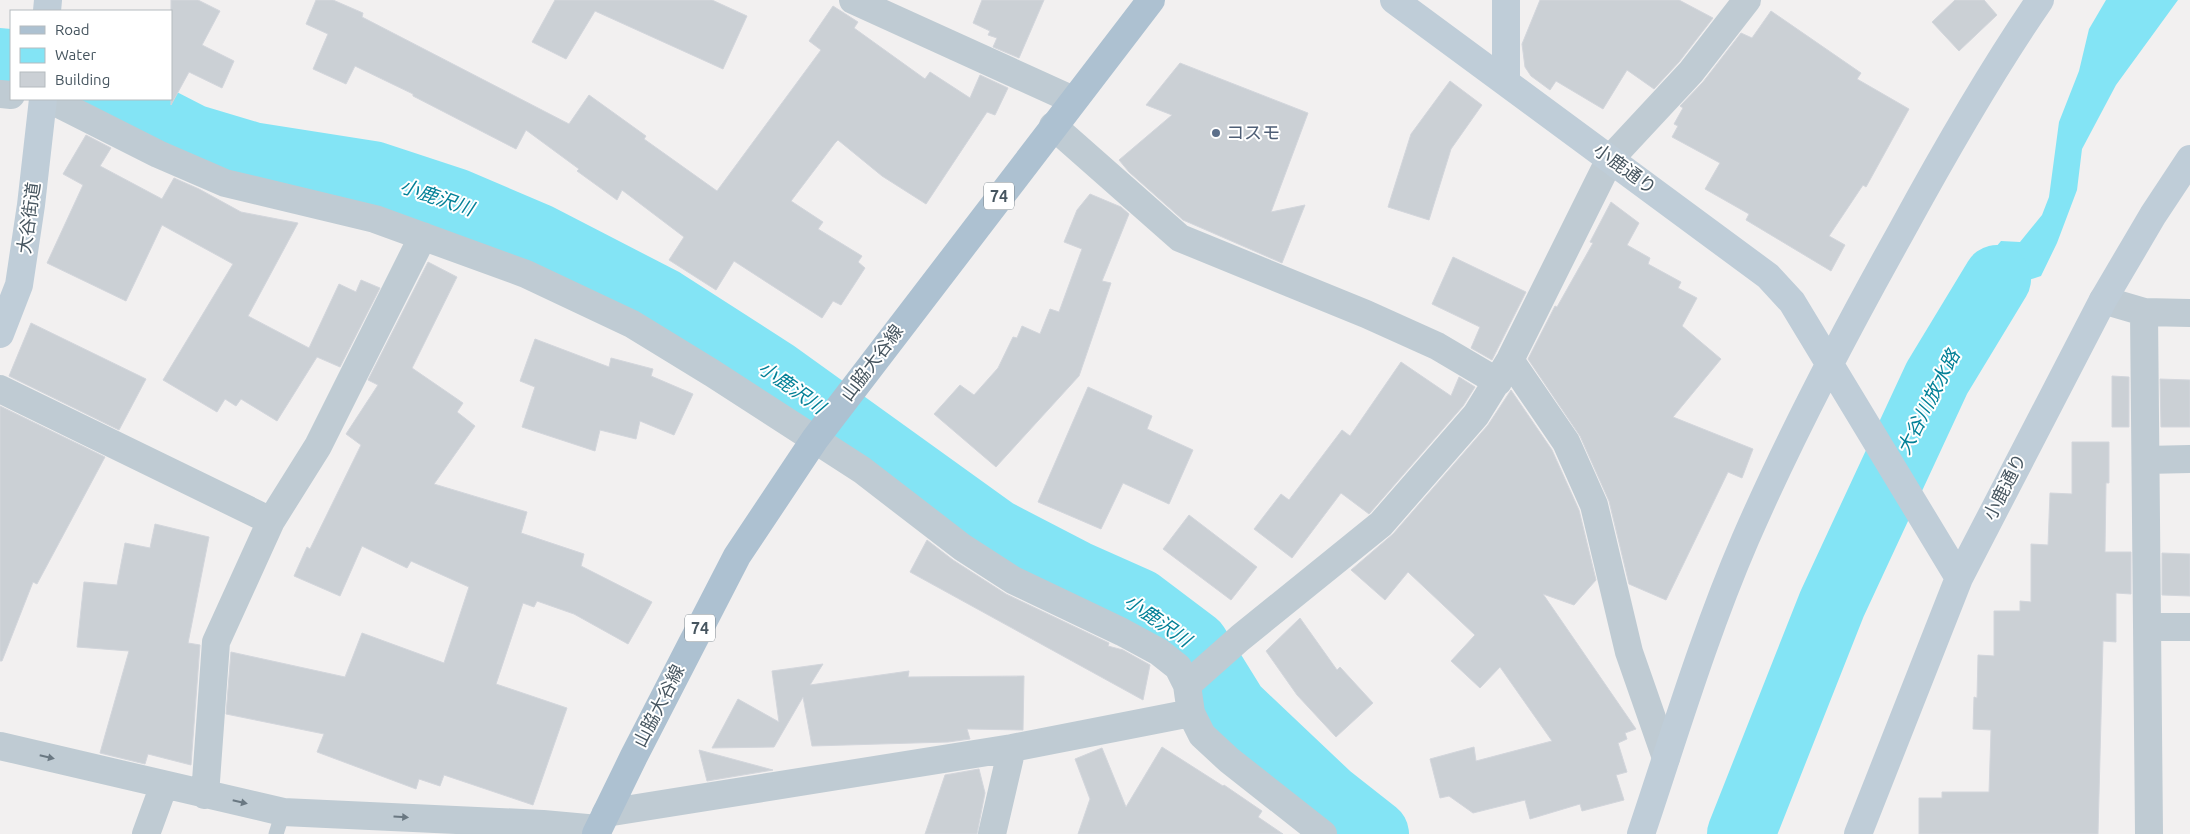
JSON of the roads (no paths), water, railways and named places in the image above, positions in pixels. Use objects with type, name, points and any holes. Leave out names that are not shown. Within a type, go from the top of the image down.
[{"type":"main road","name":"山脇大谷線","points":[[600,825],[737,556],[818,435],[849,393],[1151,0]]},
{"type":"street","points":[[853,0],[1073,100]]},
{"type":"street","name":"小鹿通り","points":[[1394,0],[1768,276],[1792,302],[1959,578]]},
{"type":"street","points":[[1506,0],[1506,82]]},
{"type":"street","points":[[1187,685],[1240,638],[1381,524],[1476,415],[1504,371],[1610,159],[1691,72],[1747,0]]},
{"type":"street","points":[[1641,834],[1686,693],[1745,541],[1829,365],[1943,156],[2040,0]]},
{"type":"street","name":"大谷街道","points":[[0,334],[19,285],[31,205],[43,100]]},
{"type":"street","points":[[51,100],[158,154],[225,183],[375,218],[526,274],[632,324],[818,435],[962,547],[1013,580],[1122,632],[1158,652],[1178,667],[1187,685],[1190,713],[1202,735],[1229,760],[1323,834]]},
{"type":"street","points":[[1053,126],[1180,238],[1375,318],[1437,346],[1504,371],[1566,442],[1594,504],[1629,652],[1666,758]]},
{"type":"street","name":"小鹿通り","points":[[1858,834],[1959,578],[2103,300],[2153,215],[2190,159]]},
{"type":"street","points":[[205,794],[216,642],[271,521],[318,446],[423,236]]},
{"type":"street","points":[[2103,300],[2144,312],[2190,313]]},
{"type":"street","points":[[2144,312],[2149,834]]},
{"type":"street","points":[[0,389],[271,521]]},
{"type":"street","points":[[2146,460],[2190,459]]},
{"type":"street","points":[[2147,627],[2190,627]]},
{"type":"street","points":[[0,746],[205,794],[279,823],[600,825],[1190,713]]},
{"type":"street","points":[[992,834],[1012,748]]},
{"type":"street","points":[[146,834],[164,784]]},
{"type":"water","points":[[2106,0],[2178,0],[2116,85],[2082,149],[2077,190],[2057,243],[2041,276],[2020,283],[1979,317],[1945,368],[1969,288],[1990,254],[2001,241],[2020,242],[2042,215],[2049,197],[2059,122],[2079,71],[2089,29]]},
{"type":"waterway","name":"小鹿沢川","points":[[0,62],[10,63]]},
{"type":"waterway","name":"小鹿沢川","points":[[118,100],[192,138],[252,156],[373,175],[455,202],[537,237],[663,302],[775,374],[996,533],[1075,574],[1138,602],[1195,645],[1234,708],[1328,797],[1375,834]]},
{"type":"waterway","name":"大谷川放水路","points":[[1741,834],[1832,604],[1937,378],[1997,279]]},
{"type":"place","name":"コスモ","points":[[1216,133]]}]
